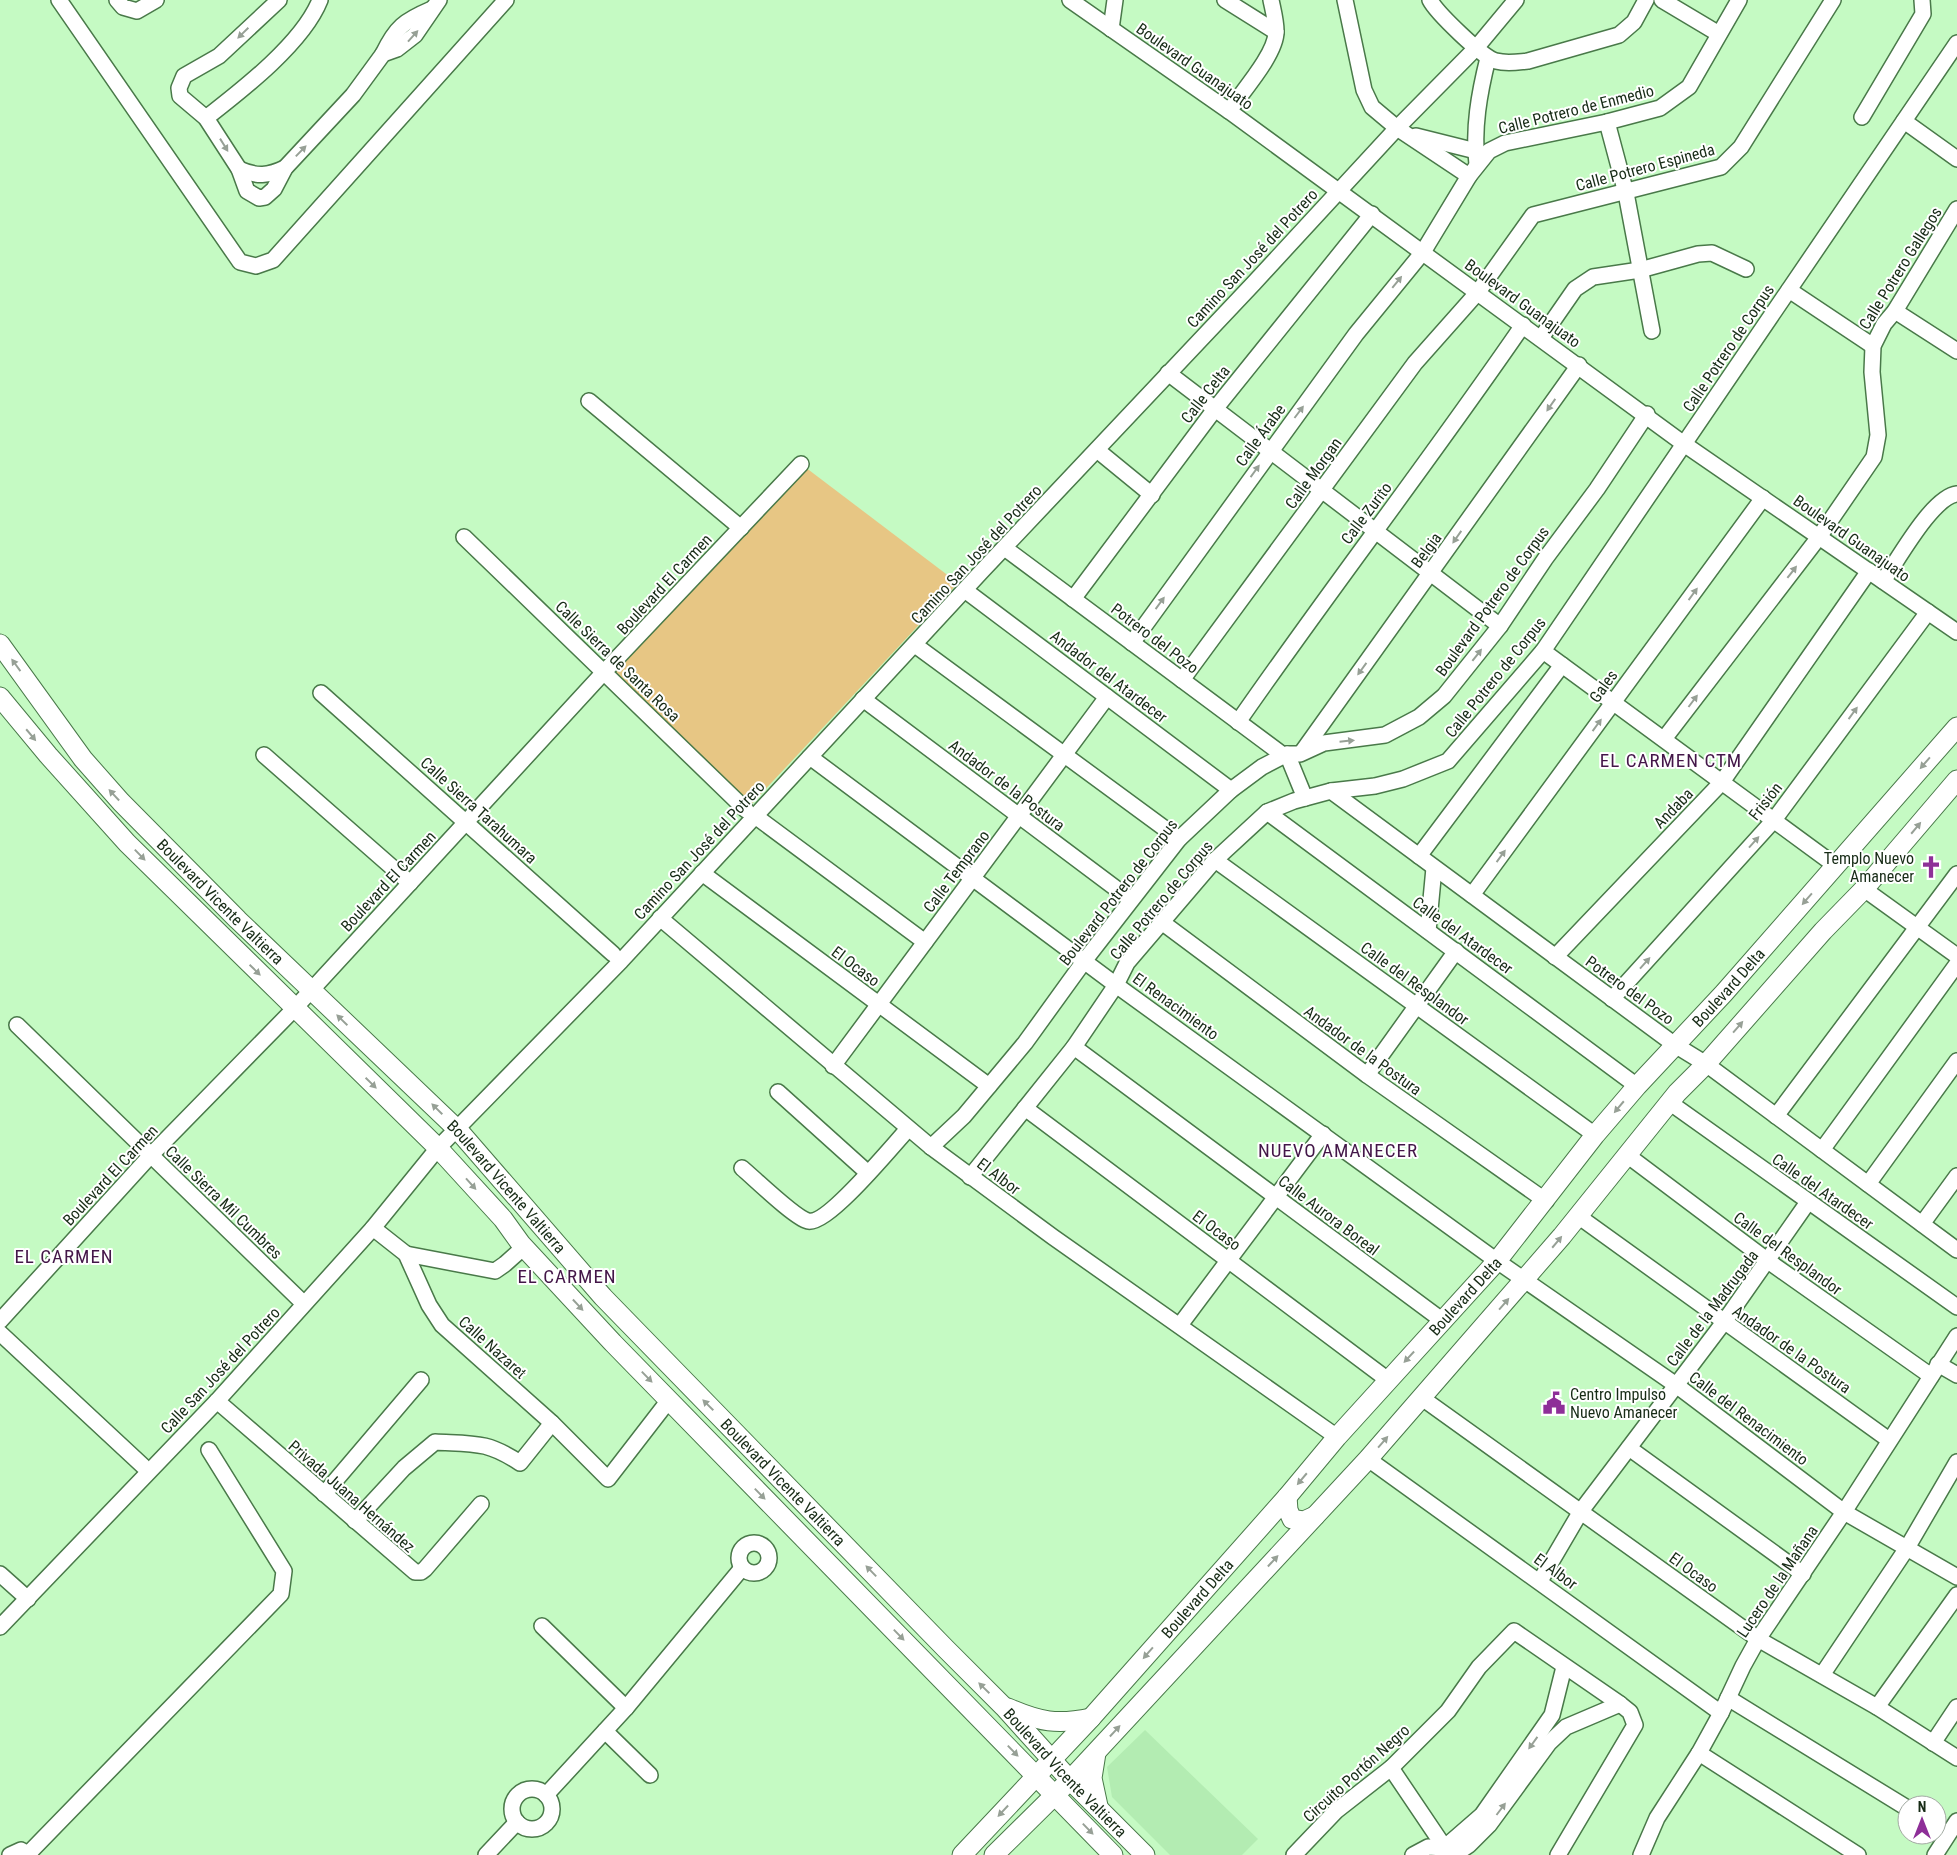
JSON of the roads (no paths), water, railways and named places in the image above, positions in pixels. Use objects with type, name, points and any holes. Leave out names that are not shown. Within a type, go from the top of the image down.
[{"type":"main road","name":"Boulevard Vicente Valtierra","points":[[0,644],[98,778],[311,990],[458,1130],[604,1297],[1004,1707],[1070,1780],[1145,1855]]},
{"type":"main road","name":"Boulevard Vicente Valtierra","points":[[0,697],[48,755],[127,843],[438,1148],[503,1219],[524,1247],[669,1400],[1113,1855]]},
{"type":"main road","name":"Boulevard Delta","points":[[962,1855],[1091,1718],[1287,1497],[1337,1437],[1497,1260],[1546,1200],[1595,1135],[1637,1086],[1836,866],[1957,727]]},
{"type":"main road","name":"Boulevard Delta","points":[[993,1855],[1096,1753],[1422,1398],[1525,1280],[1669,1102],[1706,1064],[1823,931],[1864,889],[1957,780]]},
{"type":"main road","points":[[1287,1497],[1288,1510],[1292,1519],[1304,1521],[1315,1516]]},
{"type":"main road","points":[[1223,1567],[1234,1566],[1244,1571],[1245,1578],[1240,1597]]},
{"type":"main road","points":[[1004,1707],[1049,1723],[1072,1722],[1091,1718]]},
{"type":"main road","points":[[1096,1753],[1092,1778],[1098,1806]]},
{"type":"main road","points":[[976,1840],[993,1855]]},
{"type":"street","points":[[59,0],[240,262],[256,266],[273,260],[506,0]]},
{"type":"street","points":[[117,0],[122,7],[137,11],[156,0]]},
{"type":"street","points":[[279,0],[220,56],[184,76],[179,88],[180,96],[206,118],[239,169],[247,192],[259,198],[265,198],[274,189],[285,168],[353,94],[383,54],[397,49],[415,35],[435,4]]},
{"type":"street","points":[[206,118],[241,90],[276,57],[312,16],[320,0]]},
{"type":"street","name":"Boulevard Guanajuato","points":[[1070,0],[1372,214],[1680,440],[1957,632]]},
{"type":"street","points":[[1111,29],[1115,0]]},
{"type":"street","points":[[1225,0],[1276,32]]},
{"type":"street","points":[[1229,111],[1269,54],[1276,32],[1271,0]]},
{"type":"street","points":[[1345,0],[1367,99],[1380,114],[1401,131],[1474,164]]},
{"type":"street","points":[[1430,0],[1440,15],[1488,58],[1512,63],[1528,61],[1619,35],[1634,22],[1646,0]]},
{"type":"street","name":"Camino San José del Potrero","points":[[458,1130],[702,873],[751,813],[810,757],[1339,191],[1401,131],[1476,48],[1516,0]]},
{"type":"street","points":[[1662,0],[1719,34]]},
{"type":"street","name":"Calle Potrero de Enmedio","points":[[1423,252],[1474,164],[1489,151],[1505,143],[1608,122],[1660,108],[1689,87],[1739,0]]},
{"type":"street","name":"Calle Potrero Espineda","points":[[1478,292],[1533,215],[1626,193],[1722,167],[1741,146],[1833,0]]},
{"type":"street","points":[[1862,117],[1923,14],[1922,0]]},
{"type":"street","name":"Calle Potrero de Corpus","points":[[970,1177],[1074,1047],[1112,981],[1215,860],[1267,812],[1306,798],[1403,779],[1448,761],[1543,651],[1680,440],[1789,290],[1957,43]]},
{"type":"street","points":[[1474,164],[1474,139],[1479,95],[1488,58]]},
{"type":"street","points":[[1904,121],[1957,159]]},
{"type":"street","points":[[1608,122],[1626,193],[1652,331]]},
{"type":"street","points":[[1401,131],[1474,164]]},
{"type":"street","points":[[239,169],[251,174],[265,176],[285,168]]},
{"type":"street","name":"Calle Potrero Gallegos","points":[[1664,740],[1819,537],[1874,457],[1878,435],[1872,372],[1873,346],[1884,324],[1895,312],[1957,209]]},
{"type":"street","name":"Calle Celta","points":[[1073,599],[1215,409],[1372,214]]},
{"type":"street","points":[[1944,230],[1957,239]]},
{"type":"street","name":"Calle Árabe","points":[[1132,643],[1356,334],[1423,252]]},
{"type":"street","points":[[1541,338],[1575,289],[1594,277],[1640,270],[1698,254],[1712,253],[1746,269]]},
{"type":"street","points":[[1789,290],[1873,346]]},
{"type":"street","name":"Calle Morgan","points":[[1182,680],[1415,364],[1478,292]]},
{"type":"street","points":[[1895,312],[1957,351]]},
{"type":"street","name":"Calle Zurito","points":[[1238,722],[1523,325]]},
{"type":"street","name":"Belgia","points":[[1290,754],[1431,574],[1579,365]]},
{"type":"street","points":[[1168,373],[1500,626]]},
{"type":"street","points":[[589,401],[741,528]]},
{"type":"street","name":"Boulevard Potrero de Corpus","points":[[931,1147],[964,1116],[1043,1020],[1088,962],[1130,899],[1179,839],[1231,790],[1262,767],[1290,754],[1324,743],[1385,735],[1410,722],[1444,696],[1500,626],[1545,559],[1597,489],[1647,414]]},
{"type":"street","points":[[1097,450],[1152,495]]},
{"type":"street","name":"Boulevard El Carmen","points":[[0,1321],[151,1155],[295,1008],[604,672],[801,464]]},
{"type":"street","points":[[1882,581],[1936,506],[1950,495],[1957,494]]},
{"type":"street","name":"Gales","points":[[1472,895],[1763,498]]},
{"type":"street","name":"Calle Sierra de Santa Rosa","points":[[464,537],[751,813]]},
{"type":"street","name":"Potrero del Pozo","points":[[1006,549],[1238,722],[1290,754]]},
{"type":"street","name":"Andaba","points":[[1555,957],[1722,782],[1869,571]]},
{"type":"street","name":"Andador del Atardecer","points":[[966,591],[1231,790]]},
{"type":"street","name":"Frisión","points":[[1612,999],[1774,820],[1928,612]]},
{"type":"street","points":[[915,645],[1179,839]]},
{"type":"street","points":[[1543,651],[1836,866]]},
{"type":"street","points":[[1418,856],[1562,665]]},
{"type":"street","name":"Calle Sierra Tarahumara","points":[[321,693],[613,954]]},
{"type":"street","name":"Calle Temprano","points":[[833,1066],[1107,697]]},
{"type":"street","name":"Andador de la Postura","points":[[863,699],[1130,899]]},
{"type":"street","points":[[264,754],[410,883]]},
{"type":"street","points":[[1290,754],[1306,798]]},
{"type":"street","name":"El Renacimiento","points":[[810,757],[1112,981],[1525,1280]]},
{"type":"street","name":"Potrero del Pozo","points":[[1331,792],[1675,1045],[1706,1064],[1957,1250]]},
{"type":"street","name":"Calle del Atardecer","points":[[1267,812],[1637,1086]]},
{"type":"street","points":[[751,813],[925,942]]},
{"type":"street","name":"Calle del Resplandor","points":[[1215,860],[1595,1135]]},
{"type":"street","points":[[1428,931],[1434,868]]},
{"type":"street","name":"El Ocaso","points":[[702,873],[989,1086]]},
{"type":"street","points":[[1776,1116],[1957,874]]},
{"type":"street","points":[[1864,889],[1957,956]]},
{"type":"street","name":"El Albor","points":[[660,918],[833,1066],[970,1177],[1337,1437]]},
{"type":"street","name":"Andador de la Postura","points":[[1163,923],[1367,1075],[1546,1200]]},
{"type":"street","points":[[1367,1075],[1456,951]]},
{"type":"street","points":[[1822,1150],[1957,964]]},
{"type":"street","name":"Calle Sierra Mil Cumbres","points":[[17,1025],[299,1299]]},
{"type":"street","name":"Calle Aurora Boreal","points":[[1074,1047],[1443,1321]]},
{"type":"street","points":[[1868,1184],[1957,1061]]},
{"type":"street","points":[[778,1092],[868,1174]]},
{"type":"street","name":"Calle del Atardecer","points":[[1669,1102],[1957,1307]]},
{"type":"street","name":"El Ocaso","points":[[1025,1108],[1388,1380]]},
{"type":"street","points":[[742,1168],[800,1217],[813,1221],[825,1216],[868,1174],[908,1128]]},
{"type":"street","name":"Calle San José del Potrero","points":[[0,1627],[217,1400],[373,1228],[438,1148],[458,1130]]},
{"type":"street","points":[[1180,1325],[1323,1134]]},
{"type":"street","name":"Calle del Resplandor","points":[[1627,1155],[1768,1261],[1935,1370],[1957,1375]]},
{"type":"street","points":[[1922,1224],[1957,1176]]},
{"type":"street","name":"Calle de la Madrugada","points":[[1540,1581],[1581,1511],[1724,1322],[1808,1202]]},
{"type":"street","name":"Andador de la Postura","points":[[1578,1216],[1889,1440]]},
{"type":"street","name":"Calle Nazaret","points":[[373,1228],[406,1254],[429,1305],[442,1325],[552,1423],[608,1479],[669,1400]]},
{"type":"street","points":[[406,1254],[495,1271],[524,1247]]},
{"type":"street","name":"Calle del Renacimiento","points":[[1525,1280],[1676,1385],[1844,1512],[1957,1576]]},
{"type":"street","points":[[0,1333],[143,1466]]},
{"type":"street","name":"Lucero de la Mañana","points":[[1641,1855],[1657,1818],[1699,1753],[1758,1639],[1844,1512],[1957,1336]]},
{"type":"street","points":[[324,1494],[421,1380]]},
{"type":"street","name":"El Ocaso","points":[[1422,1398],[1758,1639],[1877,1707],[1957,1758]]},
{"type":"street","name":"Privada Juana Hernández","points":[[217,1400],[410,1570],[419,1573],[425,1569],[481,1504]]},
{"type":"street","points":[[355,1521],[404,1468],[436,1442],[479,1444],[498,1449],[520,1463],[552,1423]]},
{"type":"street","points":[[1628,1448],[1802,1574]]},
{"type":"street","points":[[10,1855],[21,1850],[30,1854],[281,1594],[284,1571],[209,1450]]},
{"type":"street","name":"El Albor","points":[[1368,1458],[1721,1713]]},
{"type":"street","points":[[1822,1675],[1907,1548],[1957,1462]]},
{"type":"street","points":[[546,1794],[626,1708],[742,1568]]},
{"type":"street","points":[[0,1574],[28,1599]]},
{"type":"street","points":[[1877,1707],[1957,1595]]},
{"type":"street","points":[[542,1626],[626,1708]]},
{"type":"street","name":"Circuito Portón Negro","points":[[1294,1855],[1336,1811],[1391,1768],[1448,1711],[1479,1667],[1511,1632],[1518,1632],[1564,1667],[1620,1704],[1630,1712],[1635,1725],[1558,1855]]},
{"type":"street","points":[[1449,1853],[1482,1815],[1552,1715],[1564,1667]]},
{"type":"street","points":[[1728,1698],[1897,1802]]},
{"type":"street","points":[[1413,1855],[1428,1848],[1449,1853],[1470,1845],[1489,1825],[1550,1743],[1566,1727],[1620,1704]]},
{"type":"street","points":[[1932,1743],[1957,1707]]},
{"type":"street","points":[[1552,1715],[1566,1727]]},
{"type":"street","points":[[605,1731],[650,1775]]},
{"type":"street","points":[[1699,1753],[1858,1855]]},
{"type":"street","points":[[1391,1768],[1449,1853]]},
{"type":"street","points":[[530,1788],[546,1794],[551,1802],[552,1811],[548,1820],[542,1826],[534,1829],[524,1828],[517,1822],[512,1815],[512,1806],[515,1797],[521,1791],[530,1788]]},
{"type":"street","points":[[486,1855],[517,1822]]},
{"type":"street","points":[[1936,1855],[1948,1827]]},
{"type":"place","name":"Templo Nuevo Amanecer","points":[[1931,867]]},
{"type":"place","name":"Centro Impulso Nuevo Amanecer","points":[[1554,1403]]},
{"type":"district","name":"EL CARMEN CTM","points":[[1671,760]]},
{"type":"district","name":"NUEVO AMANECER","points":[[1338,1150]]},
{"type":"district","name":"EL CARMEN","points":[[64,1256]]},
{"type":"district","name":"EL CARMEN","points":[[567,1276]]}]
